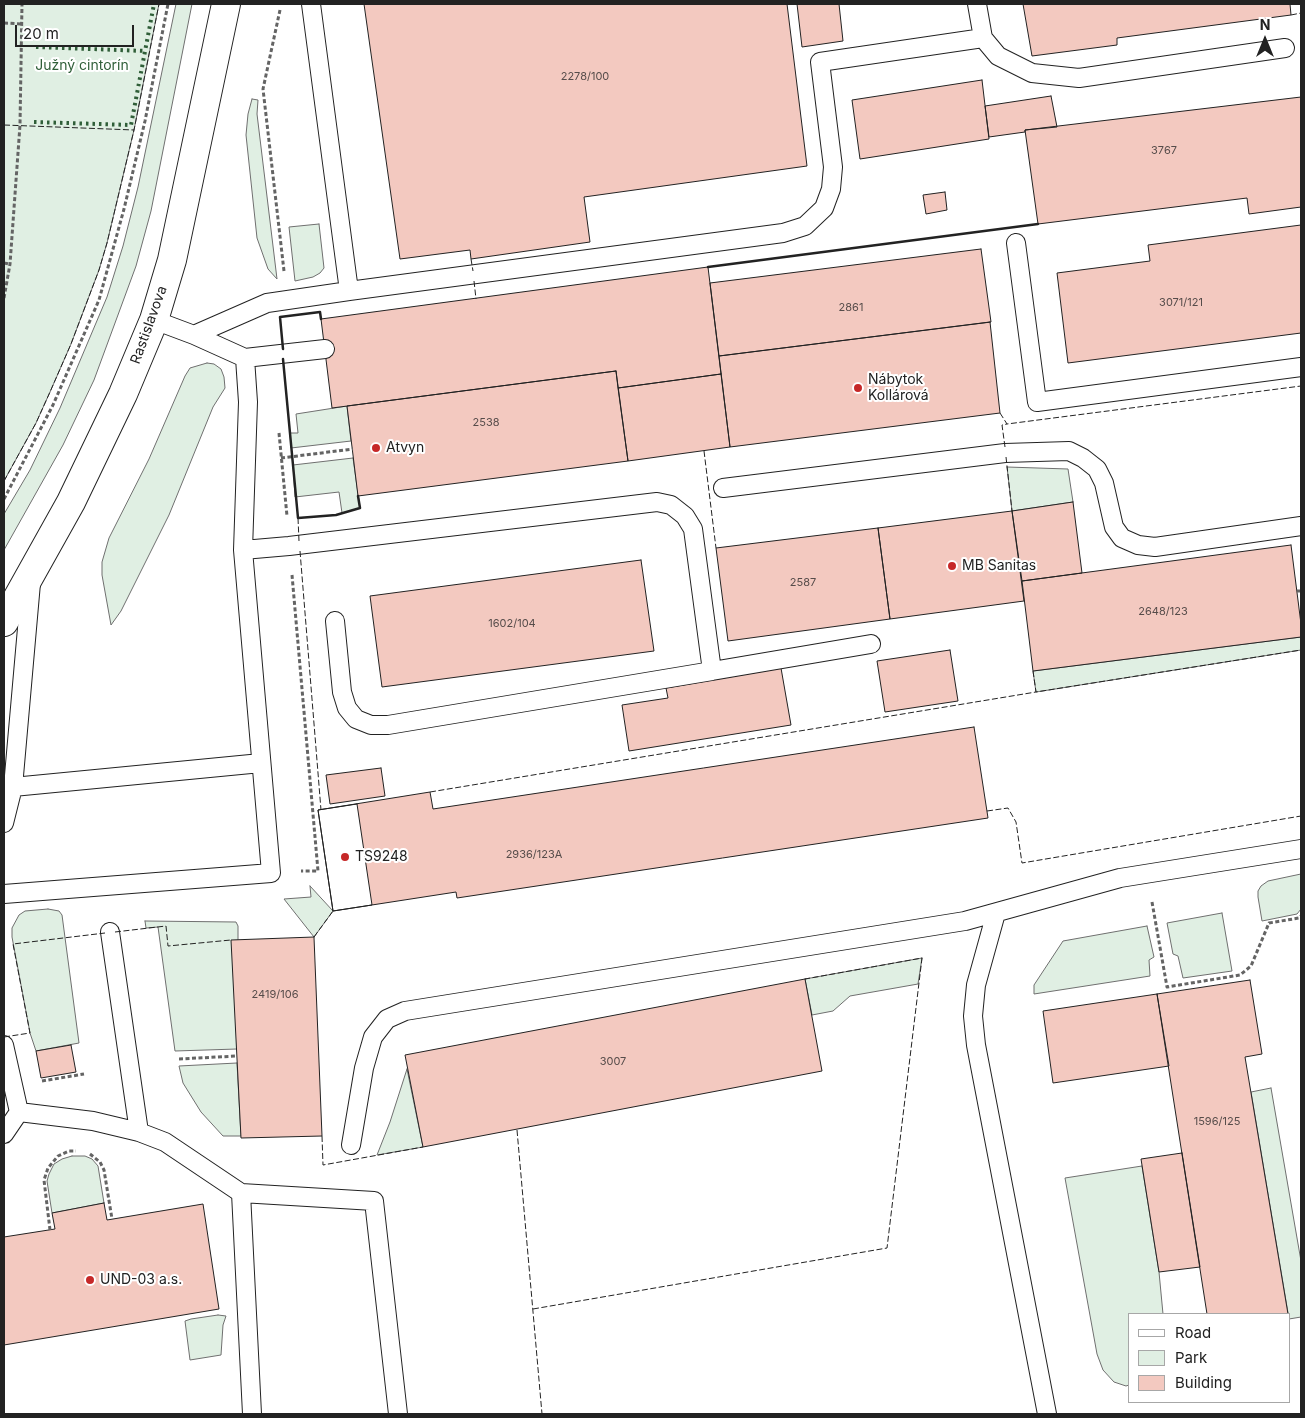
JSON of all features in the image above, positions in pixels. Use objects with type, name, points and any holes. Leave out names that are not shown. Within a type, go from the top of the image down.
[{"type":"street","name":"Rastislavova","points":[[4,622],[70,502],[119,402],[154,320],[172,260],[226,4]]},
{"type":"lane","points":[[311,4],[349,291]]},
{"type":"lane","points":[[977,4],[983,38],[998,56],[1032,73],[1079,78],[1285,48]]},
{"type":"lane","points":[[194,335],[267,303],[783,233],[805,226],[824,208],[831,189],[833,167],[820,62],[983,38]]},
{"type":"lane","points":[[1016,243],[1037,402],[1301,367]]},
{"type":"lane","points":[[154,320],[194,335],[245,358],[325,349]]},
{"type":"lane","points":[[4,894],[271,873],[243,550],[248,402],[245,358]]},
{"type":"lane","points":[[723,488],[1006,453],[1069,451],[1083,458],[1097,469],[1104,482],[1114,527],[1122,538],[1138,545],[1155,547],[1301,526]]},
{"type":"lane","points":[[243,550],[658,502],[671,505],[685,516],[693,529],[712,671]]},
{"type":"lane","points":[[4,823],[13,787],[32,572]]},
{"type":"lane","points":[[335,620],[342,692],[347,708],[356,719],[371,725],[388,725],[871,644]]},
{"type":"lane","points":[[13,787],[261,763]]},
{"type":"lane","points":[[351,1145],[364,1068],[373,1037],[387,1019],[405,1011],[966,921],[1120,878],[1301,849]]},
{"type":"lane","points":[[996,912],[976,985],[973,1016],[976,1045],[1047,1414]]},
{"type":"lane","points":[[110,932],[139,1132]]},
{"type":"lane","points":[[4,1045],[19,1112],[4,1134]]},
{"type":"lane","points":[[19,1112],[93,1121],[139,1132],[165,1142],[240,1193],[374,1200],[398,1414]]},
{"type":"lane","points":[[240,1193],[252,1414]]},
{"type":"path","points":[[4,298],[10,264],[20,126],[22,4]]},
{"type":"path","points":[[4,499],[53,405],[99,300],[124,209],[145,121],[168,4]]},
{"type":"path","points":[[267,303],[285,279],[263,89],[281,4]]},
{"type":"path","points":[[4,23],[22,24]]},
{"type":"path","points":[[4,263],[10,264]]},
{"type":"path","points":[[271,873],[318,871],[279,429]]},
{"type":"path","points":[[281,458],[353,449]]},
{"type":"path","points":[[1147,873],[1167,987],[1240,975],[1252,966],[1269,923],[1299,918],[1301,916]]},
{"type":"path","points":[[179,1059],[237,1056]]},
{"type":"path","points":[[38,1082],[84,1074]]},
{"type":"path","points":[[50,1230],[44,1180],[48,1168],[58,1156],[69,1152],[81,1152]]},
{"type":"path","points":[[86,1153],[92,1154],[100,1162],[104,1170],[112,1219]]},
{"type":"green space","name":"Južný cintorín","points":[[4,4],[159,4],[134,130],[99,270],[71,344],[50,392],[36,423],[4,481]]},
{"type":"green space","points":[[176,4],[192,4],[151,211],[136,266],[94,380],[63,445],[4,550],[4,514],[30,470],[60,408],[107,297],[123,246],[138,187]]},
{"type":"green space","points":[[252,99],[258,100],[257,114],[277,279],[268,269],[257,238],[246,135]]},
{"type":"green space","points":[[319,224],[324,268],[313,277],[295,281],[289,227]]},
{"type":"green space","points":[[207,363],[214,364],[221,369],[225,388],[213,407],[169,515],[121,611],[111,625],[102,575],[102,562],[109,538],[149,459],[185,376],[190,368]]},
{"type":"green space","points":[[347,406],[351,441],[291,448],[290,433],[298,433],[296,414]]},
{"type":"green space","points":[[353,458],[360,508],[342,513],[339,492],[295,497],[293,465]]},
{"type":"green space","points":[[1007,467],[1068,469],[1073,502],[1012,511]]},
{"type":"green space","points":[[1301,637],[1301,650],[1036,692],[1033,671]]},
{"type":"green space","points":[[1301,874],[1301,909],[1297,914],[1262,921],[1258,897],[1258,891],[1261,886],[1268,881]]},
{"type":"green space","points":[[310,886],[333,911],[314,937],[284,899],[311,897]]},
{"type":"green space","points":[[48,909],[59,911],[62,915],[79,1043],[36,1051],[30,1033],[12,937],[12,928],[19,915],[25,911]]},
{"type":"green space","points":[[1222,913],[1232,971],[1183,978],[1178,956],[1173,954],[1167,923]]},
{"type":"green space","points":[[145,921],[236,922],[238,926],[237,1049],[175,1051],[158,927],[146,928]]},
{"type":"green space","points":[[1147,926],[1154,957],[1149,960],[1150,976],[1034,994],[1034,985],[1063,941]]},
{"type":"green space","points":[[922,958],[918,984],[850,996],[833,1011],[812,1015],[805,979]]},
{"type":"green space","points":[[237,1063],[241,1136],[223,1136],[201,1112],[183,1083],[179,1066]]},
{"type":"green space","points":[[407,1069],[423,1147],[377,1155],[390,1122]]},
{"type":"green space","points":[[1271,1088],[1301,1261],[1301,1317],[1290,1319],[1290,1313],[1288,1313],[1251,1092]]},
{"type":"green space","points":[[72,1156],[85,1156],[92,1159],[98,1166],[104,1203],[52,1213],[47,1181],[49,1174],[54,1164]]},
{"type":"green space","points":[[1142,1166],[1159,1272],[1163,1313],[1128,1313],[1128,1385],[1126,1386],[1114,1382],[1103,1370],[1097,1354],[1065,1178]]},
{"type":"green space","points":[[218,1315],[226,1316],[223,1325],[221,1355],[190,1360],[185,1321]]},
{"type":"building","points":[[364,4],[787,4],[807,166],[584,197],[590,242],[471,259],[470,250],[400,259]]},
{"type":"building","points":[[797,4],[839,4],[843,41],[802,47]]},
{"type":"building","points":[[1023,4],[1290,4],[1291,15],[1117,38],[1117,45],[1032,56]]},
{"type":"building","points":[[982,80],[989,139],[860,159],[852,100]]},
{"type":"building","points":[[1051,96],[1057,127],[1025,130],[1025,132],[989,137],[985,106]]},
{"type":"building","points":[[1301,97],[1301,207],[1249,214],[1247,198],[1038,224],[1025,130]]},
{"type":"building","points":[[945,192],[947,210],[926,214],[923,195]]},
{"type":"building","points":[[1301,225],[1301,333],[1068,363],[1057,273],[1150,261],[1148,245]]},
{"type":"building","points":[[981,249],[991,322],[719,356],[710,283]]},
{"type":"building","points":[[708,267],[721,374],[618,388],[616,371],[332,408],[321,319]]},
{"type":"building","points":[[990,322],[1000,413],[730,447],[719,356]]},
{"type":"building","points":[[616,371],[628,461],[358,496],[347,406]]},
{"type":"building","points":[[721,374],[730,447],[628,461],[618,388]]},
{"type":"building","points":[[1073,502],[1082,573],[1022,581],[1012,511]]},
{"type":"building","points":[[1012,511],[1024,601],[890,619],[878,528]]},
{"type":"building","points":[[878,528],[890,619],[728,641],[716,548]]},
{"type":"building","points":[[1291,545],[1301,637],[1033,671],[1022,581]]},
{"type":"building","points":[[641,560],[654,651],[382,687],[370,596]]},
{"type":"building","points":[[950,650],[958,701],[885,712],[877,661]]},
{"type":"building","points":[[781,668],[791,725],[629,751],[622,705],[668,698],[666,688]]},
{"type":"building","points":[[974,727],[988,818],[457,898],[456,892],[333,911],[318,810],[430,792],[433,809]]},
{"type":"building","points":[[381,768],[385,796],[330,804],[326,775]]},
{"type":"building","name":"TS9248","points":[[357,804],[372,905],[333,911],[318,810]]},
{"type":"building","points":[[314,937],[322,1136],[241,1138],[231,940]]},
{"type":"building","points":[[805,979],[822,1071],[423,1147],[405,1055]]},
{"type":"building","points":[[1250,980],[1262,1054],[1245,1057],[1288,1313],[1207,1313],[1157,994]]},
{"type":"building","points":[[1157,994],[1169,1066],[1053,1083],[1043,1011]]},
{"type":"building","points":[[71,1045],[76,1072],[41,1078],[36,1051]]},
{"type":"building","points":[[1182,1153],[1200,1267],[1159,1272],[1141,1159]]},
{"type":"building","points":[[104,1203],[107,1220],[203,1204],[219,1309],[4,1345],[4,1237],[55,1229],[52,1213]]},
{"type":"hedge","points":[[34,122],[131,125],[154,4]]},
{"type":"hedge","points":[[36,47],[146,51]]},
{"type":"fence","points":[[4,481],[36,423],[50,392],[71,344],[99,270],[134,130],[159,4]]},
{"type":"fence","points":[[1291,15],[1301,13]]},
{"type":"fence","points":[[4,125],[134,130]]},
{"type":"fence","points":[[471,259],[473,271]]},
{"type":"fence","points":[[474,281],[476,299]]},
{"type":"fence","points":[[1000,413],[1007,424],[1301,386]]},
{"type":"fence","points":[[1005,447],[1002,425],[1007,424]]},
{"type":"fence","points":[[704,451],[716,548]]},
{"type":"fence","points":[[1006,457],[1012,511]]},
{"type":"fence","points":[[298,518],[299,541]]},
{"type":"fence","points":[[300,551],[321,810]]},
{"type":"fence","points":[[1033,671],[1036,692],[1301,650]]},
{"type":"fence","points":[[430,792],[1036,692]]},
{"type":"fence","points":[[987,811],[1008,808],[1016,822],[1022,863],[1301,816]]},
{"type":"fence","points":[[314,937],[333,911]]},
{"type":"fence","points":[[115,932],[166,926],[168,946],[231,940]]},
{"type":"fence","points":[[4,1037],[30,1033],[13,944],[105,933]]},
{"type":"fence","points":[[533,1309],[887,1248],[922,958],[805,979]]},
{"type":"fence","points":[[517,1130],[542,1414]]},
{"type":"fence","points":[[322,1136],[323,1165],[423,1147]]},
{"type":"wall","points":[[708,267],[1038,224]]},
{"type":"wall","points":[[283,349],[280,317],[320,312],[321,319]]},
{"type":"wall","points":[[283,359],[298,518],[336,515],[360,508],[358,496]]},
{"type":"place","name":"Nábytok Kollárová","points":[[858,388]]},
{"type":"place","name":"Atvyn","points":[[376,448]]},
{"type":"place","name":"MB Sanitas","points":[[952,566]]},
{"type":"place","name":"TS9248","points":[[345,857]]},
{"type":"place","name":"UND-03 a.s.","points":[[90,1280]]}]
